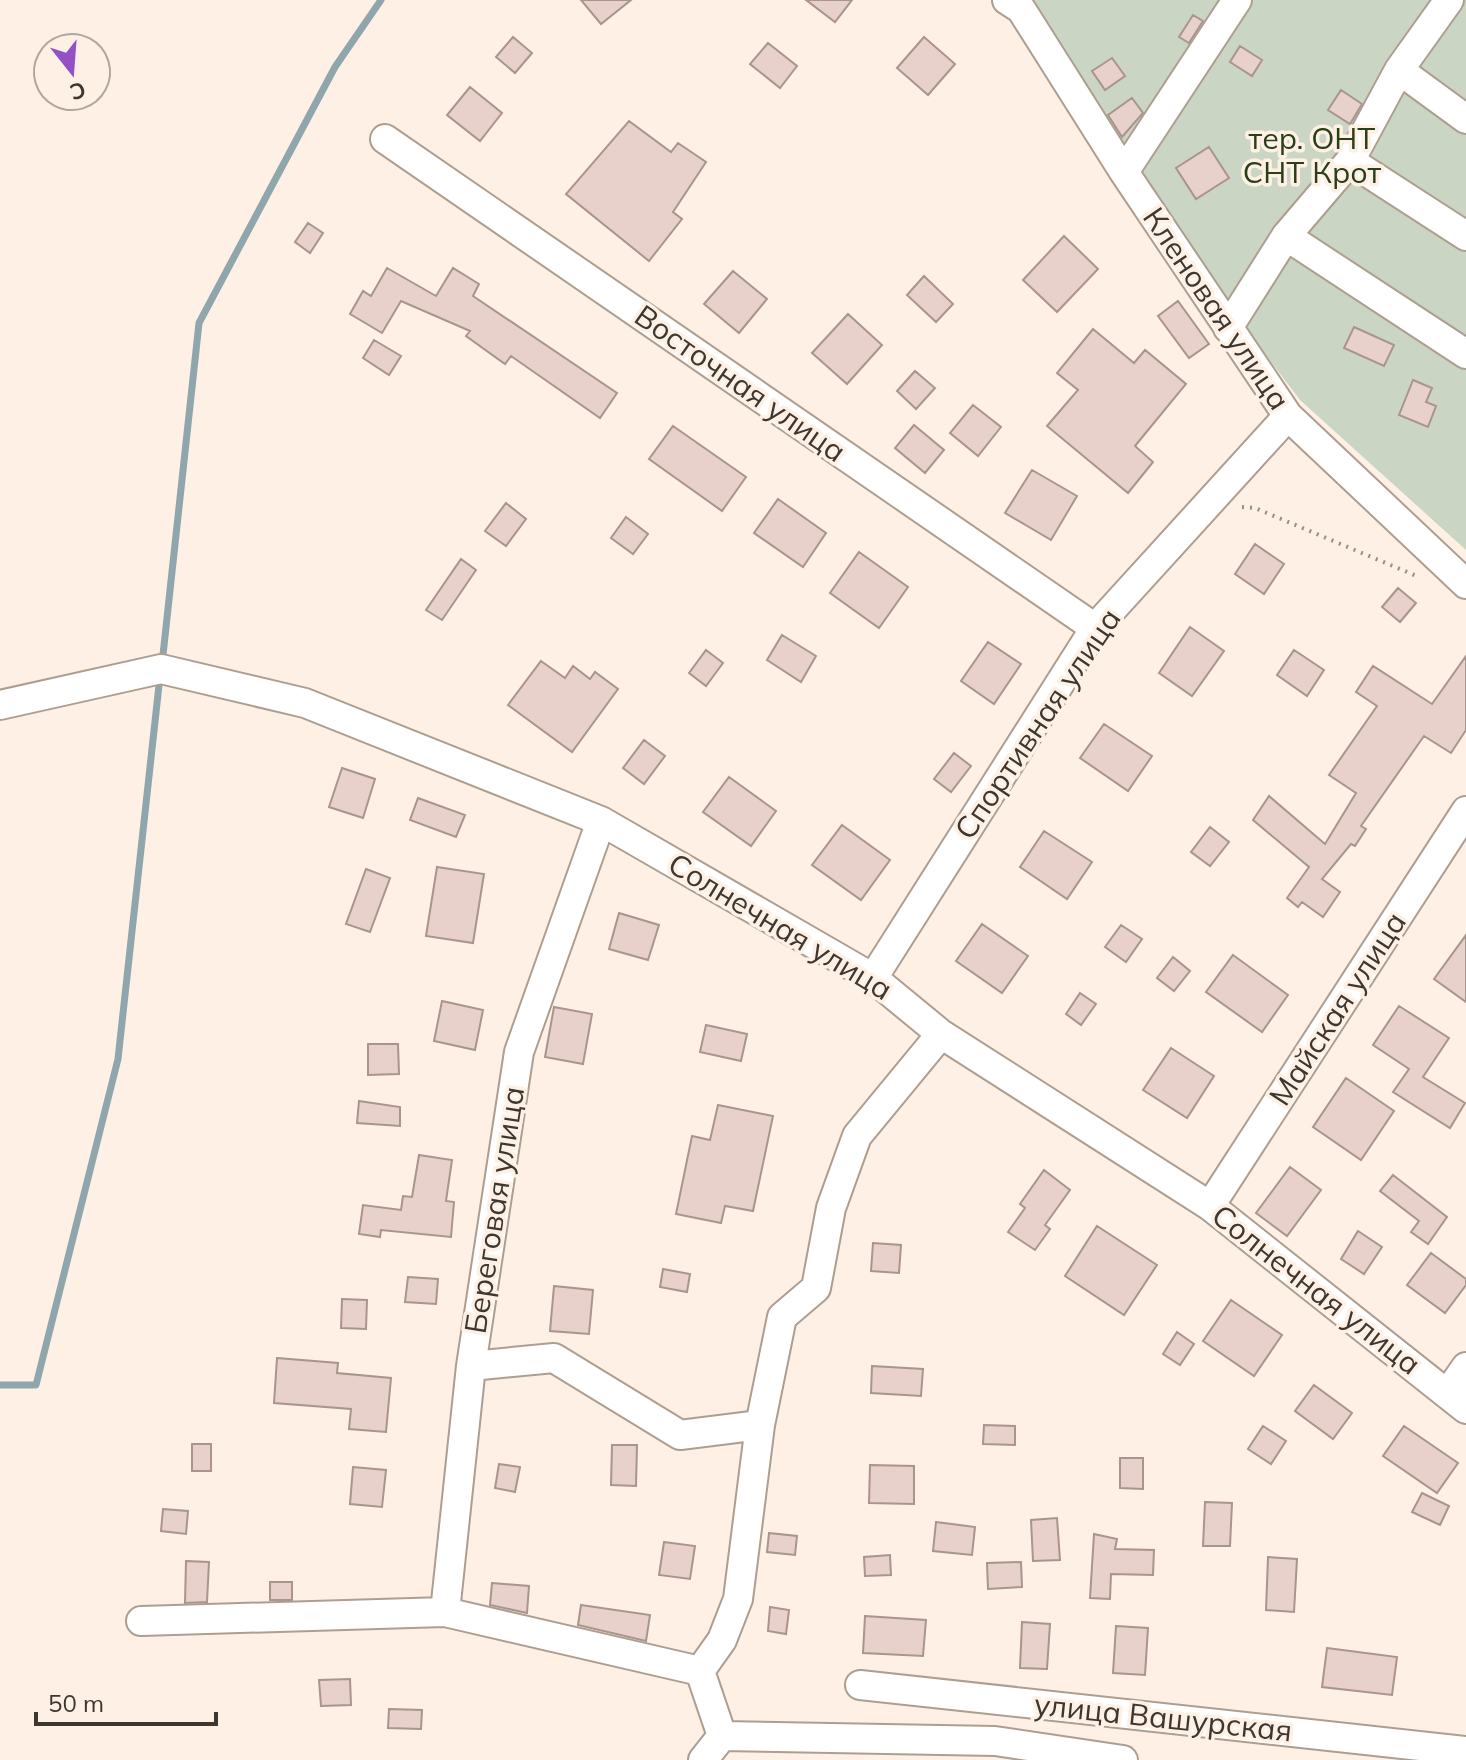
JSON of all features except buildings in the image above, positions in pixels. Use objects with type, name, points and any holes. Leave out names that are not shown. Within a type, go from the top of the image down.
[{"type":"street","points":[[1124,172],[1237,0]]},
{"type":"street","points":[[1228,328],[1286,236],[1350,161],[1399,70],[1451,0],[1466,6]]},
{"type":"street","name":"Кленовая улица","points":[[1018,3],[1124,172],[1288,416],[1466,584]]},
{"type":"street","points":[[1399,70],[1466,119]]},
{"type":"street","name":"Восточная улица","points":[[385,139],[1095,628]]},
{"type":"street","points":[[1350,161],[1466,236]]},
{"type":"street","points":[[1286,236],[1466,354]]},
{"type":"street","name":"Спортивная улица","points":[[873,978],[1095,628],[1288,416]]},
{"type":"street","name":"Солнечная улица","points":[[0,705],[161,669],[305,703],[601,821],[873,978],[941,1034],[1210,1206],[1457,1401]]},
{"type":"street","name":"Майская улица","points":[[1210,1206],[1466,811]]},
{"type":"street","name":"Береговая улица","points":[[445,1612],[471,1366],[519,1052],[601,821]]},
{"type":"street","points":[[700,1671],[722,1640],[738,1599],[760,1425],[782,1317],[816,1288],[831,1208],[857,1136],[941,1034]]},
{"type":"street","points":[[471,1366],[554,1358],[680,1435],[760,1425]]},
{"type":"street","points":[[1457,1401],[1466,1367]]},
{"type":"street","points":[[141,1621],[445,1612],[700,1671]]},
{"type":"street","points":[[700,1671],[722,1736]]},
{"type":"street","name":"улица Вашурская","points":[[860,1685],[1466,1751]]},
{"type":"street","points":[[703,1760],[722,1736]]},
{"type":"street","points":[[722,1736],[995,1741],[1123,1760]]},
{"type":"path","points":[[1205,504],[1255,508],[1423,578]]},
{"type":"green space","name":"тер. ОНТ СНТ Крот","points":[[997,0],[1466,0],[1466,550],[1300,400]]},
{"type":"waterway","points":[[162,664],[199,323],[335,67],[381,0]]},
{"type":"waterway","points":[[0,1385],[36,1385],[118,1059],[160,676]]}]
